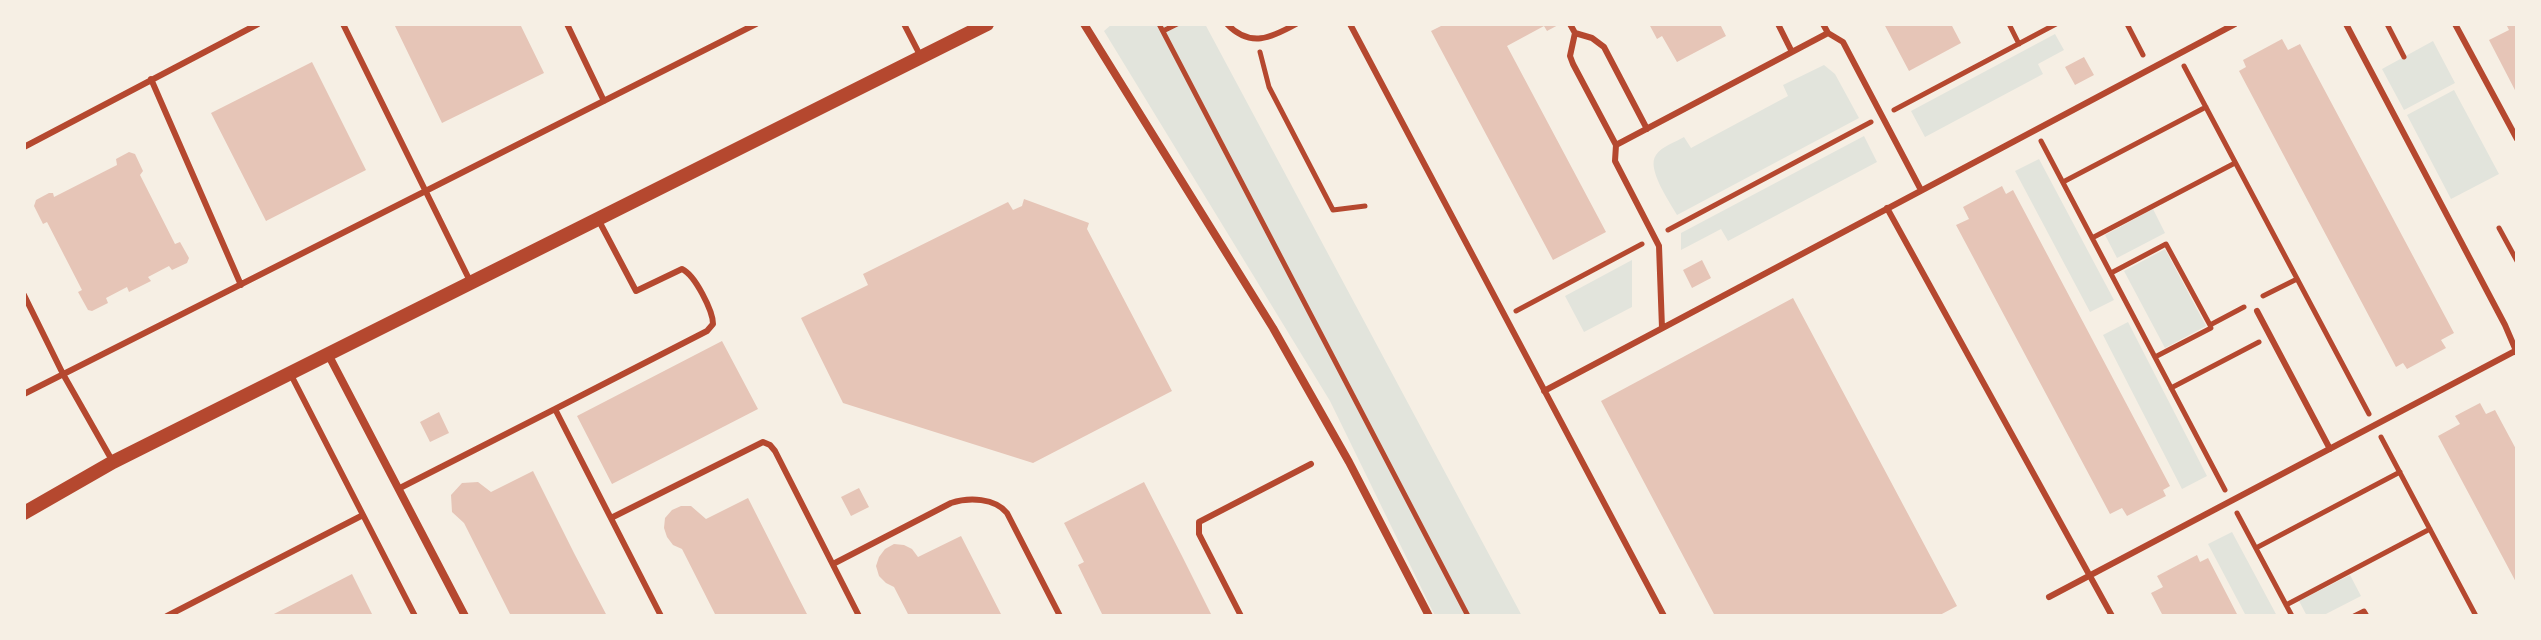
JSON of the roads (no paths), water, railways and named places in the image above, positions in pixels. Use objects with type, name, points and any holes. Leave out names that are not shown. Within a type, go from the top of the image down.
[{"type":"street","points":[[24,513],[113,462],[987,24]]},
{"type":"street","points":[[1084,24],[1273,328],[1349,462],[1429,616]]},
{"type":"street","points":[[328,354],[465,616]]},
{"type":"lane","points":[[24,147],[258,24]]},
{"type":"lane","points":[[343,24],[471,283]]},
{"type":"lane","points":[[567,24],[604,101]]},
{"type":"lane","points":[[24,394],[756,24]]},
{"type":"lane","points":[[904,24],[921,57]]},
{"type":"lane","points":[[1227,24],[1238,34],[1256,40],[1296,24]]},
{"type":"lane","points":[[1350,24],[1664,616]]},
{"type":"lane","points":[[1570,24],[1575,33],[1570,56],[1573,64],[1616,145],[1615,161],[1656,237],[1661,256],[1662,328]]},
{"type":"lane","points":[[1778,24],[1792,52]]},
{"type":"lane","points":[[1823,24],[1828,33],[1843,42],[1921,190]]},
{"type":"lane","points":[[1544,391],[2235,24]]},
{"type":"lane","points":[[2049,597],[2517,351],[2346,24]]},
{"type":"lane","points":[[2455,24],[2517,139]]},
{"type":"lane","points":[[1575,33],[1598,41],[1604,47],[1647,129]]},
{"type":"lane","points":[[1616,145],[1828,33]]},
{"type":"lane","points":[[151,79],[241,285]]},
{"type":"lane","points":[[1887,208],[2112,616]]},
{"type":"lane","points":[[398,489],[707,331],[713,324],[712,315],[693,278],[682,269],[636,291],[598,219]]},
{"type":"lane","points":[[24,295],[63,374],[113,462]]},
{"type":"lane","points":[[2257,311],[2330,449]]},
{"type":"lane","points":[[290,373],[415,616]]},
{"type":"lane","points":[[555,409],[661,616]]},
{"type":"lane","points":[[611,518],[763,442],[775,451],[859,616]]},
{"type":"lane","points":[[1241,616],[1199,534],[1199,522],[1311,464]]},
{"type":"lane","points":[[833,564],[951,503],[959,500],[993,502],[1001,505],[1007,513],[1060,616]]},
{"type":"lane","points":[[167,616],[363,515]]}]
